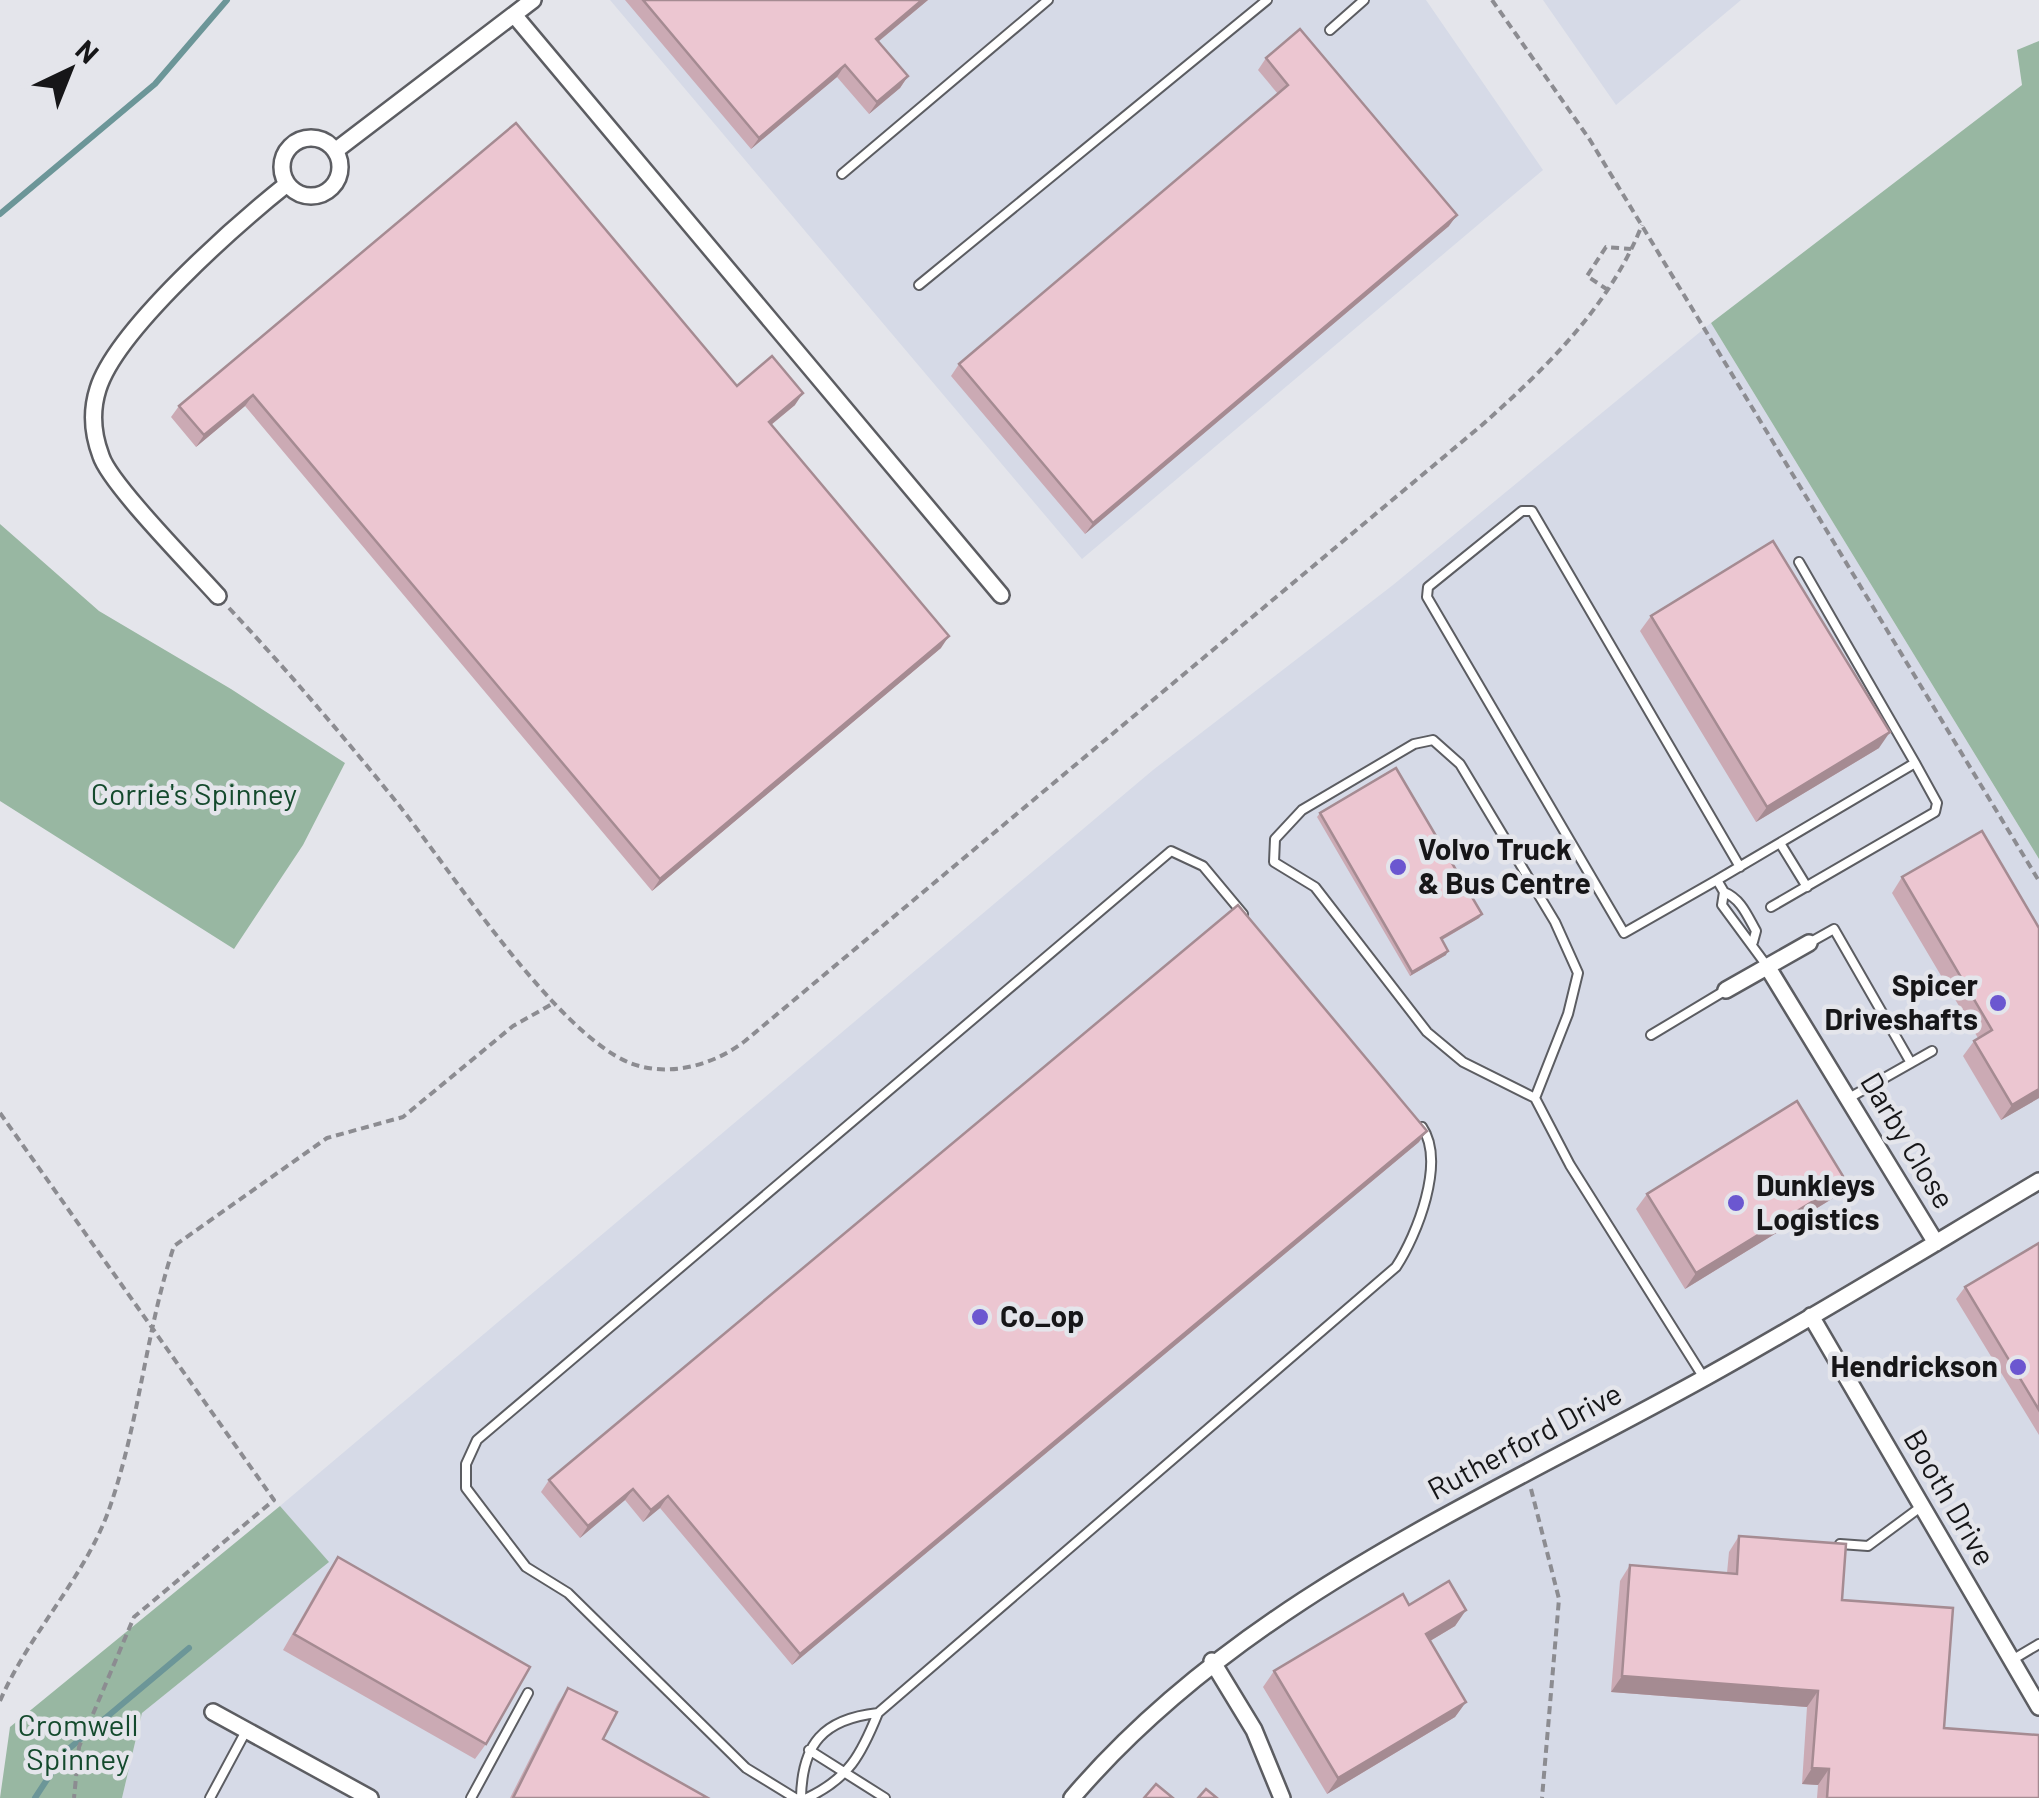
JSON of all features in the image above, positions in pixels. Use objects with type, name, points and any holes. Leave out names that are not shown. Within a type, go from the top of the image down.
[{"type":"street","points":[[335,151],[533,0]]},
{"type":"street","points":[[515,16],[1001,594]]},
{"type":"street","points":[[316,138],[335,151],[340,173],[324,194],[304,196],[287,184],[282,165],[290,146],[316,138]]},
{"type":"street","points":[[218,596],[101,460],[92,416],[98,388],[110,362],[148,316],[242,220],[287,184]]},
{"type":"street","points":[[1726,990],[1809,942]]},
{"type":"street","name":"Darby Close","points":[[1767,966],[1936,1242]]},
{"type":"street","name":"Rutherford Drive","points":[[1072,1798],[1116,1746],[1212,1661],[1307,1596],[1526,1470],[1704,1378],[2039,1181]]},
{"type":"street","name":"Booth Drive","points":[[1811,1316],[2039,1706]]},
{"type":"street","points":[[1212,1661],[1254,1730],[1282,1798]]},
{"type":"street","points":[[214,1712],[370,1798]]},
{"type":"lane","points":[[842,174],[1048,0]]},
{"type":"lane","points":[[919,285],[1267,0]]},
{"type":"lane","points":[[1330,30],[1364,0]]},
{"type":"lane","points":[[1740,867],[1532,511],[1522,511],[1428,588],[1427,597],[1624,933],[1740,867],[1914,763]]},
{"type":"lane","points":[[1772,907],[1935,812],[1937,804],[1799,562]]},
{"type":"lane","points":[[1535,1098],[1568,1014],[1578,973],[1556,922],[1460,764],[1433,740],[1414,744],[1302,810],[1275,839],[1274,862],[1315,887],[1427,1032],[1463,1062],[1535,1098],[1570,1165],[1704,1378]]},
{"type":"lane","points":[[1780,843],[1806,886]]},
{"type":"lane","points":[[801,1798],[746,1768],[568,1593],[526,1567],[466,1488],[466,1464],[477,1440],[1171,850],[1203,866],[1254,927]]},
{"type":"lane","points":[[1717,880],[1745,911],[1756,931],[1753,942],[1767,966]]},
{"type":"lane","points":[[1724,892],[1722,905],[1743,940],[1753,942]]},
{"type":"lane","points":[[1809,942],[1834,930],[1911,1063]]},
{"type":"lane","points":[[1651,1035],[1726,990]]},
{"type":"lane","points":[[1849,1098],[1932,1051]]},
{"type":"lane","points":[[801,1798],[847,1774],[858,1762],[878,1713],[1396,1267],[1420,1220],[1432,1158],[1429,1137],[1419,1122]]},
{"type":"lane","points":[[1819,1542],[1868,1546],[1922,1506]]},
{"type":"lane","points":[[2012,1660],[2039,1644]]},
{"type":"lane","points":[[471,1798],[528,1693]]},
{"type":"lane","points":[[801,1798],[802,1765],[809,1750],[838,1721],[878,1713]]},
{"type":"lane","points":[[210,1798],[246,1731]]},
{"type":"lane","points":[[809,1750],[886,1798]]},
{"type":"path","points":[[1492,0],[1590,140],[2039,881]]},
{"type":"path","points":[[218,596],[384,788],[574,1024],[631,1063],[680,1068],[724,1056],[912,905],[1482,425],[1542,371],[1608,290],[1642,225]]},
{"type":"path","points":[[1608,290],[1587,276],[1606,247],[1632,249]]},
{"type":"path","points":[[0,1701],[42,1622],[94,1545],[133,1424],[174,1246],[328,1138],[403,1117],[512,1026],[555,1002]]},
{"type":"path","points":[[0,1113],[274,1500],[134,1617],[80,1747],[74,1798]]},
{"type":"path","points":[[1526,1470],[1559,1599],[1542,1798]]},
{"type":"shaded area","points":[[610,0],[1426,0],[1543,170],[1082,559]]},
{"type":"shaded area","points":[[1543,0],[1741,0],[1616,105]]},
{"type":"shaded area","points":[[1711,323],[2039,859],[2039,1798],[122,1798],[142,1713],[328,1562],[280,1506],[1153,770],[1393,585]]},
{"type":"green space","points":[[2039,41],[2039,859],[1711,323],[2022,85],[2017,50]]},
{"type":"green space","name":"Corrie's Spinney","points":[[0,524],[99,611],[231,689],[345,763],[303,845],[234,949],[0,801]]},
{"type":"green space","name":"Cromwell Spinney","points":[[280,1506],[329,1562],[142,1713],[122,1798],[0,1798],[10,1727]]},
{"type":"building","points":[[643,0],[922,0],[876,39],[908,76],[877,102],[845,65],[759,138]]},
{"type":"building","points":[[1300,29],[1457,215],[1093,523],[959,364],[1288,85],[1266,58]]},
{"type":"building","points":[[516,123],[737,386],[772,356],[803,393],[769,422],[949,636],[660,879],[253,395],[204,435],[179,406]]},
{"type":"building","points":[[1773,541],[1890,732],[1767,807],[1651,616]]},
{"type":"building","name":"Volvo Truck & Bus Centre","points":[[1396,768],[1482,914],[1441,938],[1448,951],[1412,972],[1320,813]]},
{"type":"building","name":"Spicer Driveshafts","points":[[1982,831],[2039,928],[2039,1089],[2012,1105],[1974,1041],[1992,1030],[1902,877]]},
{"type":"building","name":"Co_op","points":[[1238,905],[1427,1131],[800,1654],[668,1496],[651,1510],[633,1489],[588,1526],[549,1480]]},
{"type":"building","name":"Dunkleys Logistics","points":[[1797,1101],[1846,1181],[1696,1273],[1647,1194]]},
{"type":"building","name":"Hendrickson","points":[[2039,1243],[2039,1410],[1965,1287]]},
{"type":"building","points":[[1739,1536],[1846,1544],[1842,1600],[1953,1608],[1944,1728],[2039,1735],[2039,1798],[1827,1798],[1829,1769],[1812,1768],[1818,1691],[1622,1676],[1630,1565],[1737,1574]]},
{"type":"building","points":[[338,1557],[530,1667],[486,1744],[294,1634]]},
{"type":"building","points":[[1449,1581],[1466,1610],[1426,1634],[1466,1702],[1338,1778],[1274,1671],[1403,1594],[1409,1605]]},
{"type":"building","points":[[568,1688],[617,1712],[603,1739],[708,1798],[513,1798]]},
{"type":"building","points":[[1156,1784],[1173,1798],[1144,1798]]},
{"type":"building","points":[[1206,1789],[1217,1798],[1198,1798]]},
{"type":"waterway","points":[[0,214],[155,84],[227,0]]},
{"type":"waterway","points":[[35,1798],[65,1752],[189,1648]]},
{"type":"place","name":"Volvo Truck & Bus Centre","points":[[1398,867]]},
{"type":"place","name":"Spicer Driveshafts","points":[[1998,1003]]},
{"type":"place","name":"Dunkleys Logistics","points":[[1736,1203]]},
{"type":"place","name":"Co_op","points":[[980,1317]]},
{"type":"place","name":"Hendrickson","points":[[2018,1367]]}]
